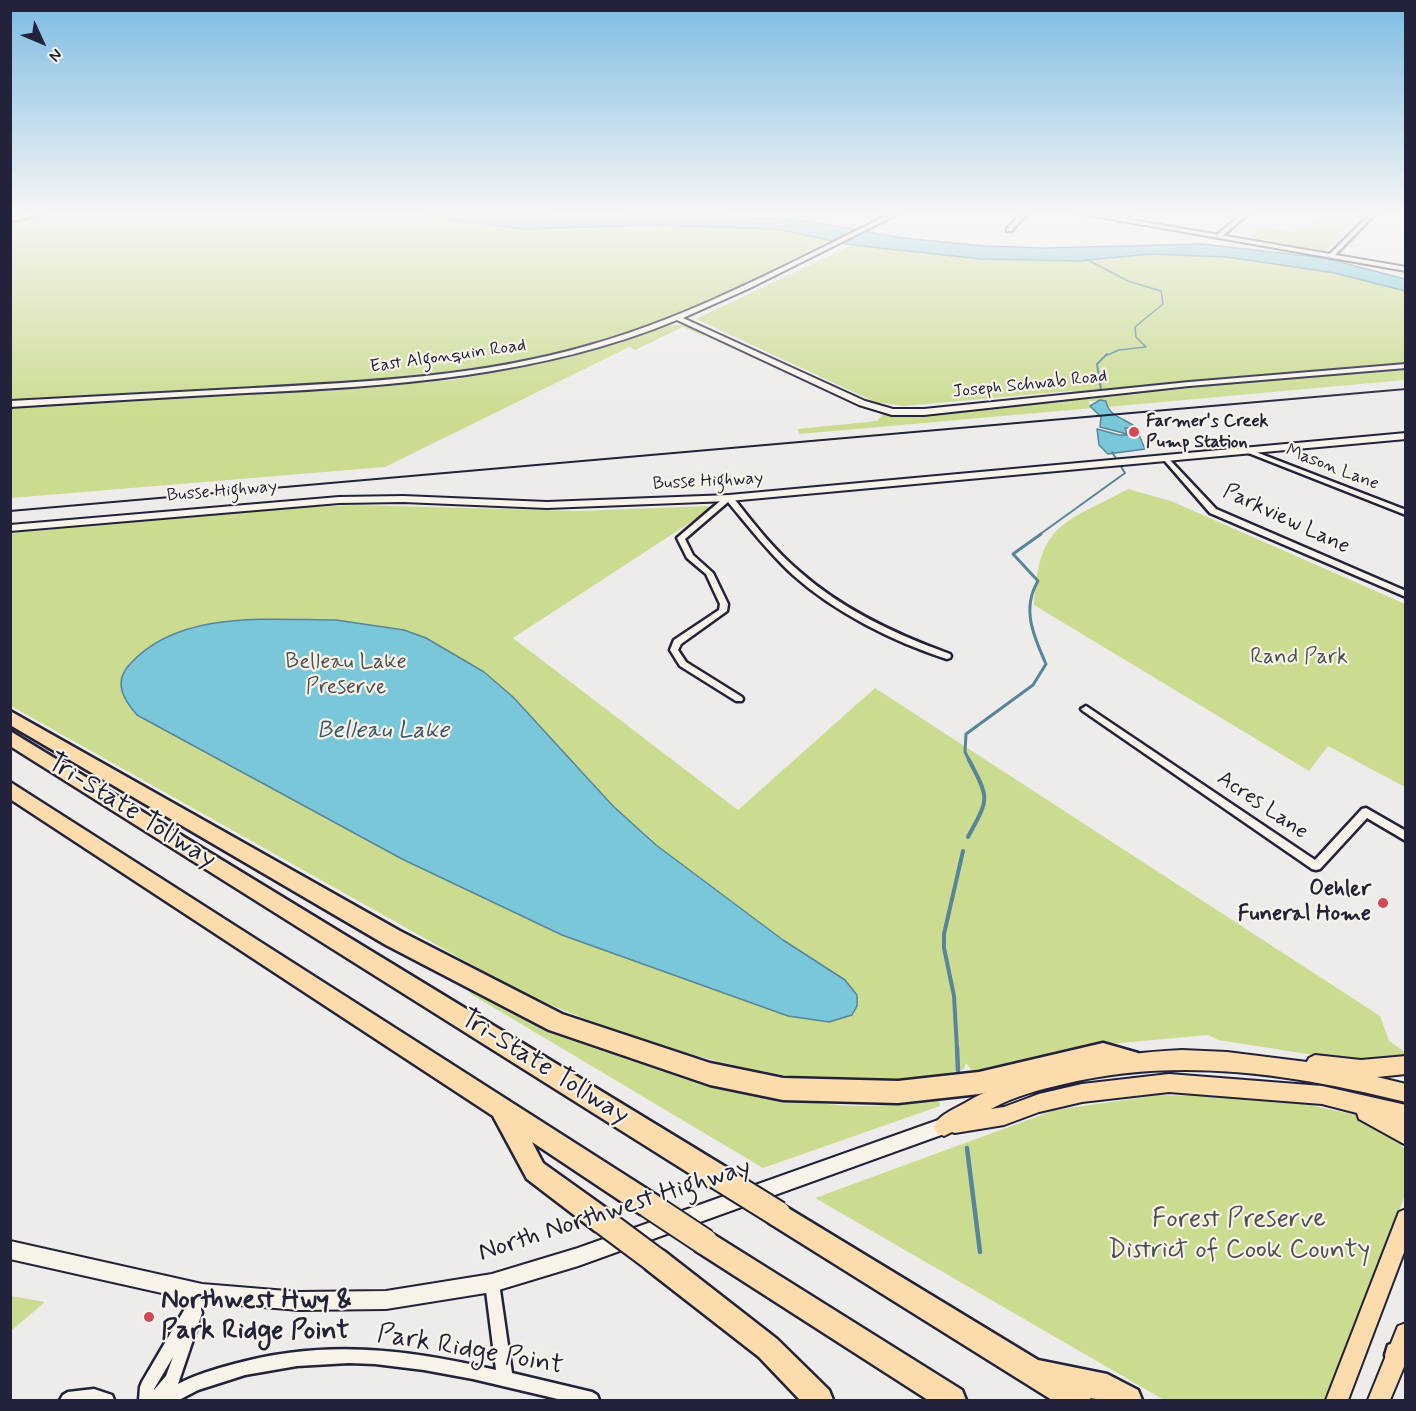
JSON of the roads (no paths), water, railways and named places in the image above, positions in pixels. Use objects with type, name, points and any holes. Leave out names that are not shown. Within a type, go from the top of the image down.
[{"type":"highway","points":[[10,717],[393,938],[547,1018],[710,1074],[783,1089],[898,1092],[979,1083],[1103,1054],[1131,1061]]},
{"type":"highway","name":"Tri-State Tollway","points":[[10,737],[1077,1401]]},
{"type":"highway","name":"Tri-State Tollway","points":[[10,789],[952,1401]]},
{"type":"highway","points":[[500,1108],[535,1171],[768,1348],[819,1401]]},
{"type":"highway","points":[[1030,1371],[1107,1388],[1128,1401]]},
{"type":"main road","name":"East Algonquin Road","points":[[10,404],[354,386],[457,376],[522,365],[582,350],[676,317],[757,279]]},
{"type":"main road","name":"Joseph Schwab Road","points":[[676,317],[862,403],[898,412],[924,412],[1189,384],[1406,366]]},
{"type":"main road","name":"Busse Highway","points":[[10,528],[329,501],[403,499],[547,505],[729,498],[1406,436]]},
{"type":"main road","name":"North Northwest Highway","points":[[944,1126],[1001,1093],[1066,1074],[1131,1061],[1186,1058],[1240,1060],[1353,1079],[1406,1093]]},
{"type":"main road","points":[[1240,1060],[1276,1060],[1361,1069],[1406,1065]]},
{"type":"main road","name":"North Northwest Highway","points":[[10,1250],[202,1293],[299,1301],[386,1300],[492,1283],[578,1257],[944,1126],[1004,1116],[1039,1102],[1082,1093],[1128,1086],[1198,1084],[1322,1095],[1406,1115]]},
{"type":"main road","points":[[1322,1095],[1377,1116],[1406,1136]]},
{"type":"main road","points":[[1337,1401],[1406,1219]]},
{"type":"main road","points":[[1379,1401],[1403,1347]]},
{"type":"street","name":"Mason Lane","points":[[1248,451],[1406,513]]},
{"type":"street","name":"Parkview Lane","points":[[1166,459],[1213,511],[1406,594]]},
{"type":"street","points":[[739,699],[683,664],[674,651],[677,642],[723,611],[724,604],[709,573],[690,556],[681,538],[729,498],[761,538],[809,584],[855,612],[923,648],[947,656]]},
{"type":"street","name":"Acres Lane","points":[[1086,710],[1316,866],[1366,812],[1406,837]]},
{"type":"street","points":[[492,1283],[505,1380]]},
{"type":"street","points":[[147,1401],[147,1387],[202,1293]]},
{"type":"street","points":[[156,1401],[172,1382],[202,1293]]},
{"type":"street","name":"Park Ridge Point","points":[[165,1401],[195,1383],[235,1371],[310,1359],[399,1358],[592,1401]]},
{"type":"street","points":[[68,1401],[94,1397],[107,1401]]},
{"type":"water","points":[[1358,279],[1404,279],[1405,291]]},
{"type":"water","points":[[1100,400],[1106,401],[1110,411],[1137,428],[1125,428],[1127,434],[1100,427],[1101,417],[1090,406]]},
{"type":"water","points":[[1097,429],[1119,435],[1139,435],[1145,449],[1108,454],[1099,445]]},
{"type":"water","name":"Belleau Lake","points":[[336,620],[404,630],[426,638],[484,672],[513,697],[613,806],[656,845],[783,940],[845,980],[857,995],[857,1006],[852,1015],[829,1022],[788,1016],[562,935],[402,859],[137,715],[124,697],[122,677],[130,664],[150,646],[174,634],[227,621]]},
{"type":"waterway","points":[[1105,356],[1119,350],[1146,347],[1136,337],[1135,327],[1163,304],[1161,291],[1124,279]]},
{"type":"waterway","points":[[1101,390],[1097,364],[1105,356]]},
{"type":"waterway","points":[[1039,535],[1125,473],[1112,452]]},
{"type":"waterway","points":[[969,760],[965,752],[966,734],[1033,685],[1046,664],[1031,623],[1030,602],[1038,581],[1013,554],[1041,534]]},
{"type":"waterway","points":[[968,837],[980,814],[984,799],[981,783],[969,760]]},
{"type":"waterway","points":[[957,1049],[954,996],[944,948],[944,934],[963,851]]},
{"type":"waterway","points":[[957,1047],[958,1071]]},
{"type":"waterway","points":[[967,1148],[980,1252]]},
{"type":"railway","points":[[10,511],[1406,389]]},
{"type":"place","name":"Farmer's Creek Pump Station","points":[[1134,432]]},
{"type":"place","name":"Oehler Funeral Home","points":[[1383,903]]},
{"type":"place","name":"Northwest Hwy & Park Ridge Point","points":[[149,1317]]},
{"type":"park label","name":"Rand Park","points":[[1299,658]]},
{"type":"park label","name":"Belleau Lake Preserve","points":[[346,676]]},
{"type":"park label","name":"Forest Preserve District of Cook County","points":[[1239,1236]]}]
